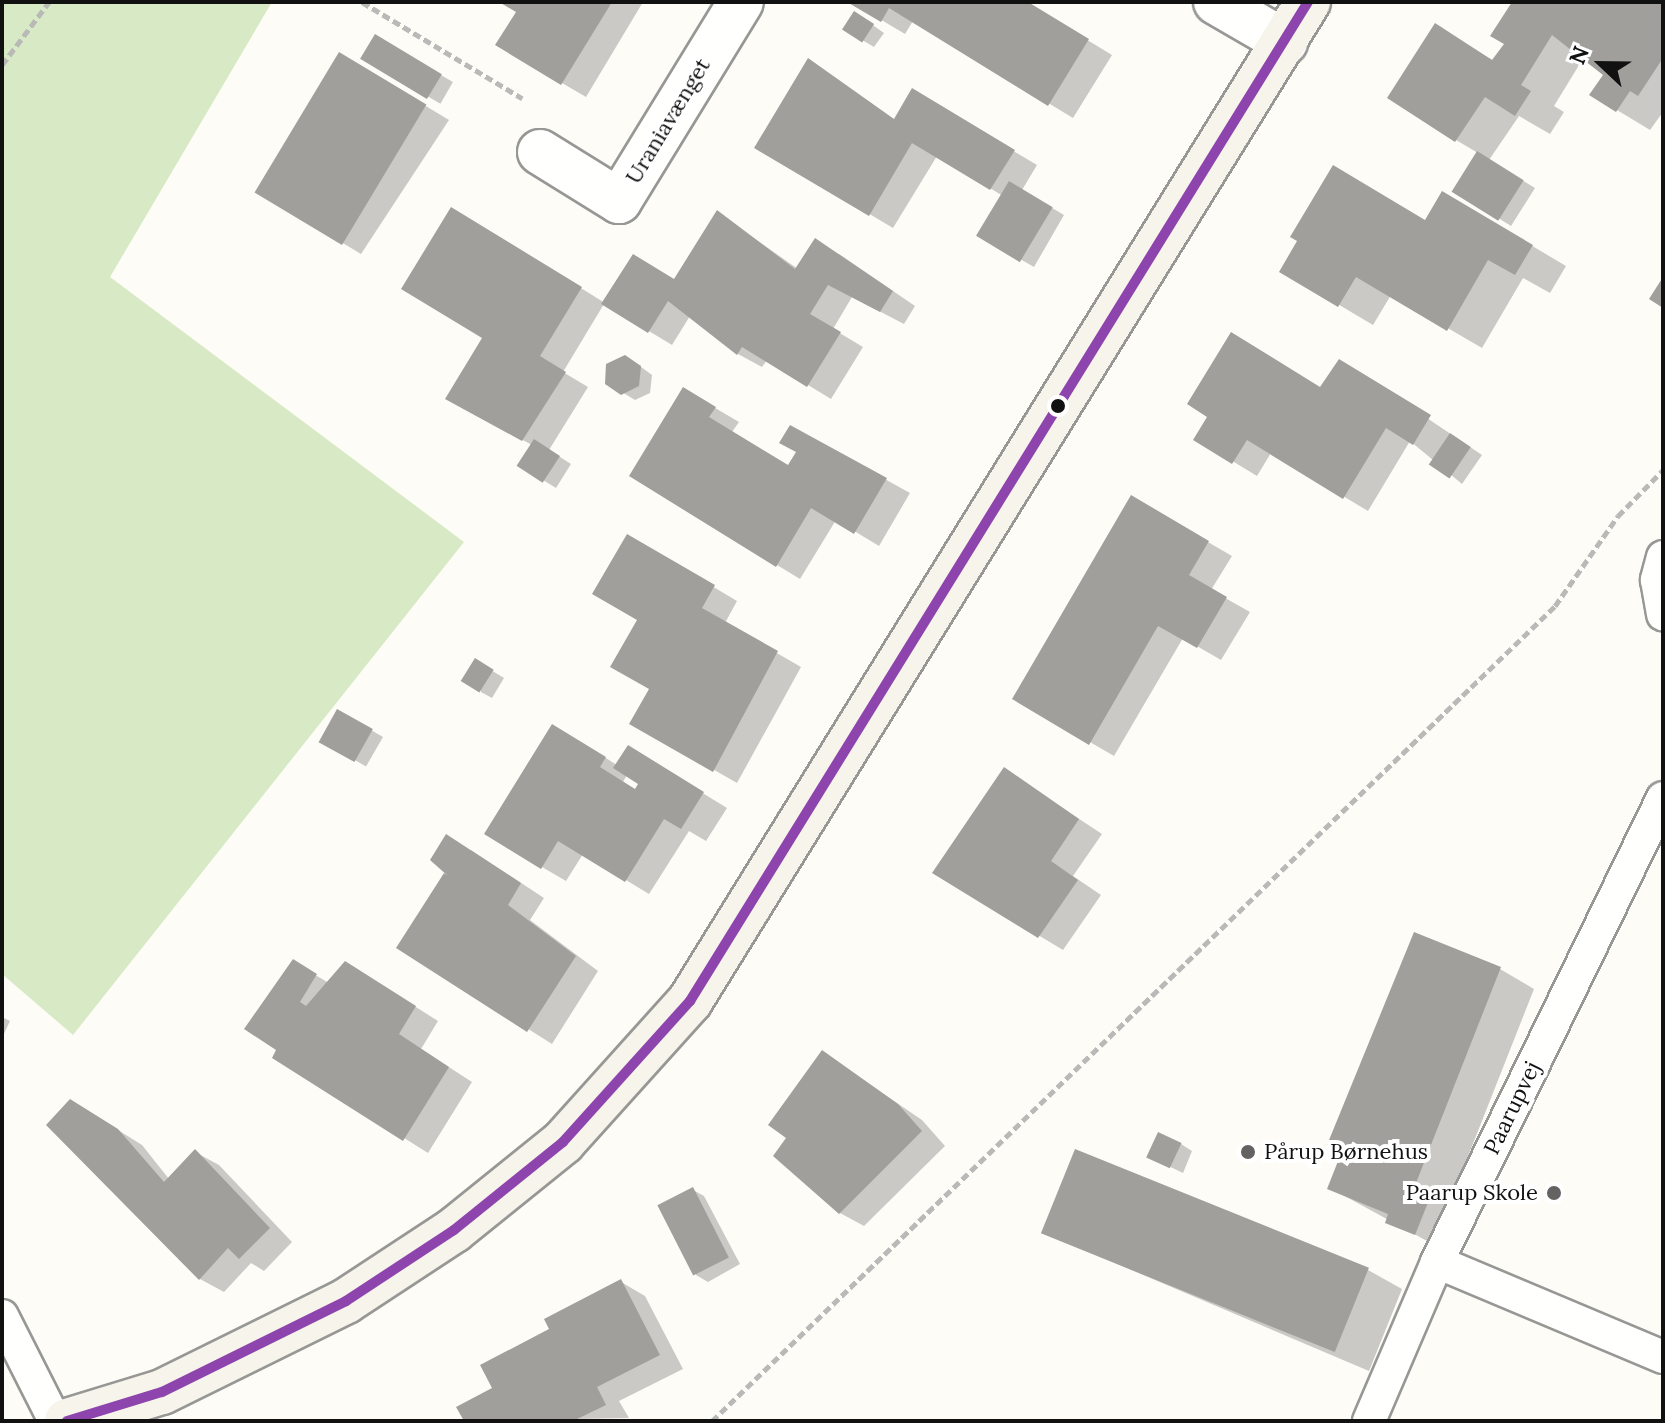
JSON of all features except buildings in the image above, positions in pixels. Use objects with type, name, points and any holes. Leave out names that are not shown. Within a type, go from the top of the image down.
[{"type":"street","name":"Uraniavænget","points":[[540,152],[619,201],[741,2]]},
{"type":"street","points":[[1216,2],[1285,42]]},
{"type":"street","points":[[67,1421],[162,1392],[346,1301],[454,1230],[563,1142],[679,1013],[1308,2]]},
{"type":"lane","points":[[1663,557],[1657,580],[1663,614]]},
{"type":"lane","name":"Paarupvej","points":[[1369,1421],[1437,1262],[1663,798]]},
{"type":"lane","points":[[1437,1262],[1663,1357]]},
{"type":"lane","points":[[2,1316],[55,1421]]},
{"type":"path","points":[[2,65],[49,2]]},
{"type":"path","points":[[362,2],[522,97],[540,152]]},
{"type":"path","points":[[712,1421],[1555,606],[1618,516],[1663,470]]},
{"type":"green space","points":[[2,2],[272,2],[110,277],[464,542],[73,1035],[2,974]]},
{"type":"transit line","points":[[67,1421],[162,1392],[346,1301],[454,1230],[563,1142],[690,1001],[1308,2]]},
{"type":"place","name":"Pårup Børnehus","points":[[1248,1152]]},
{"type":"place","name":"Paarup Skole","points":[[1554,1193]]}]
